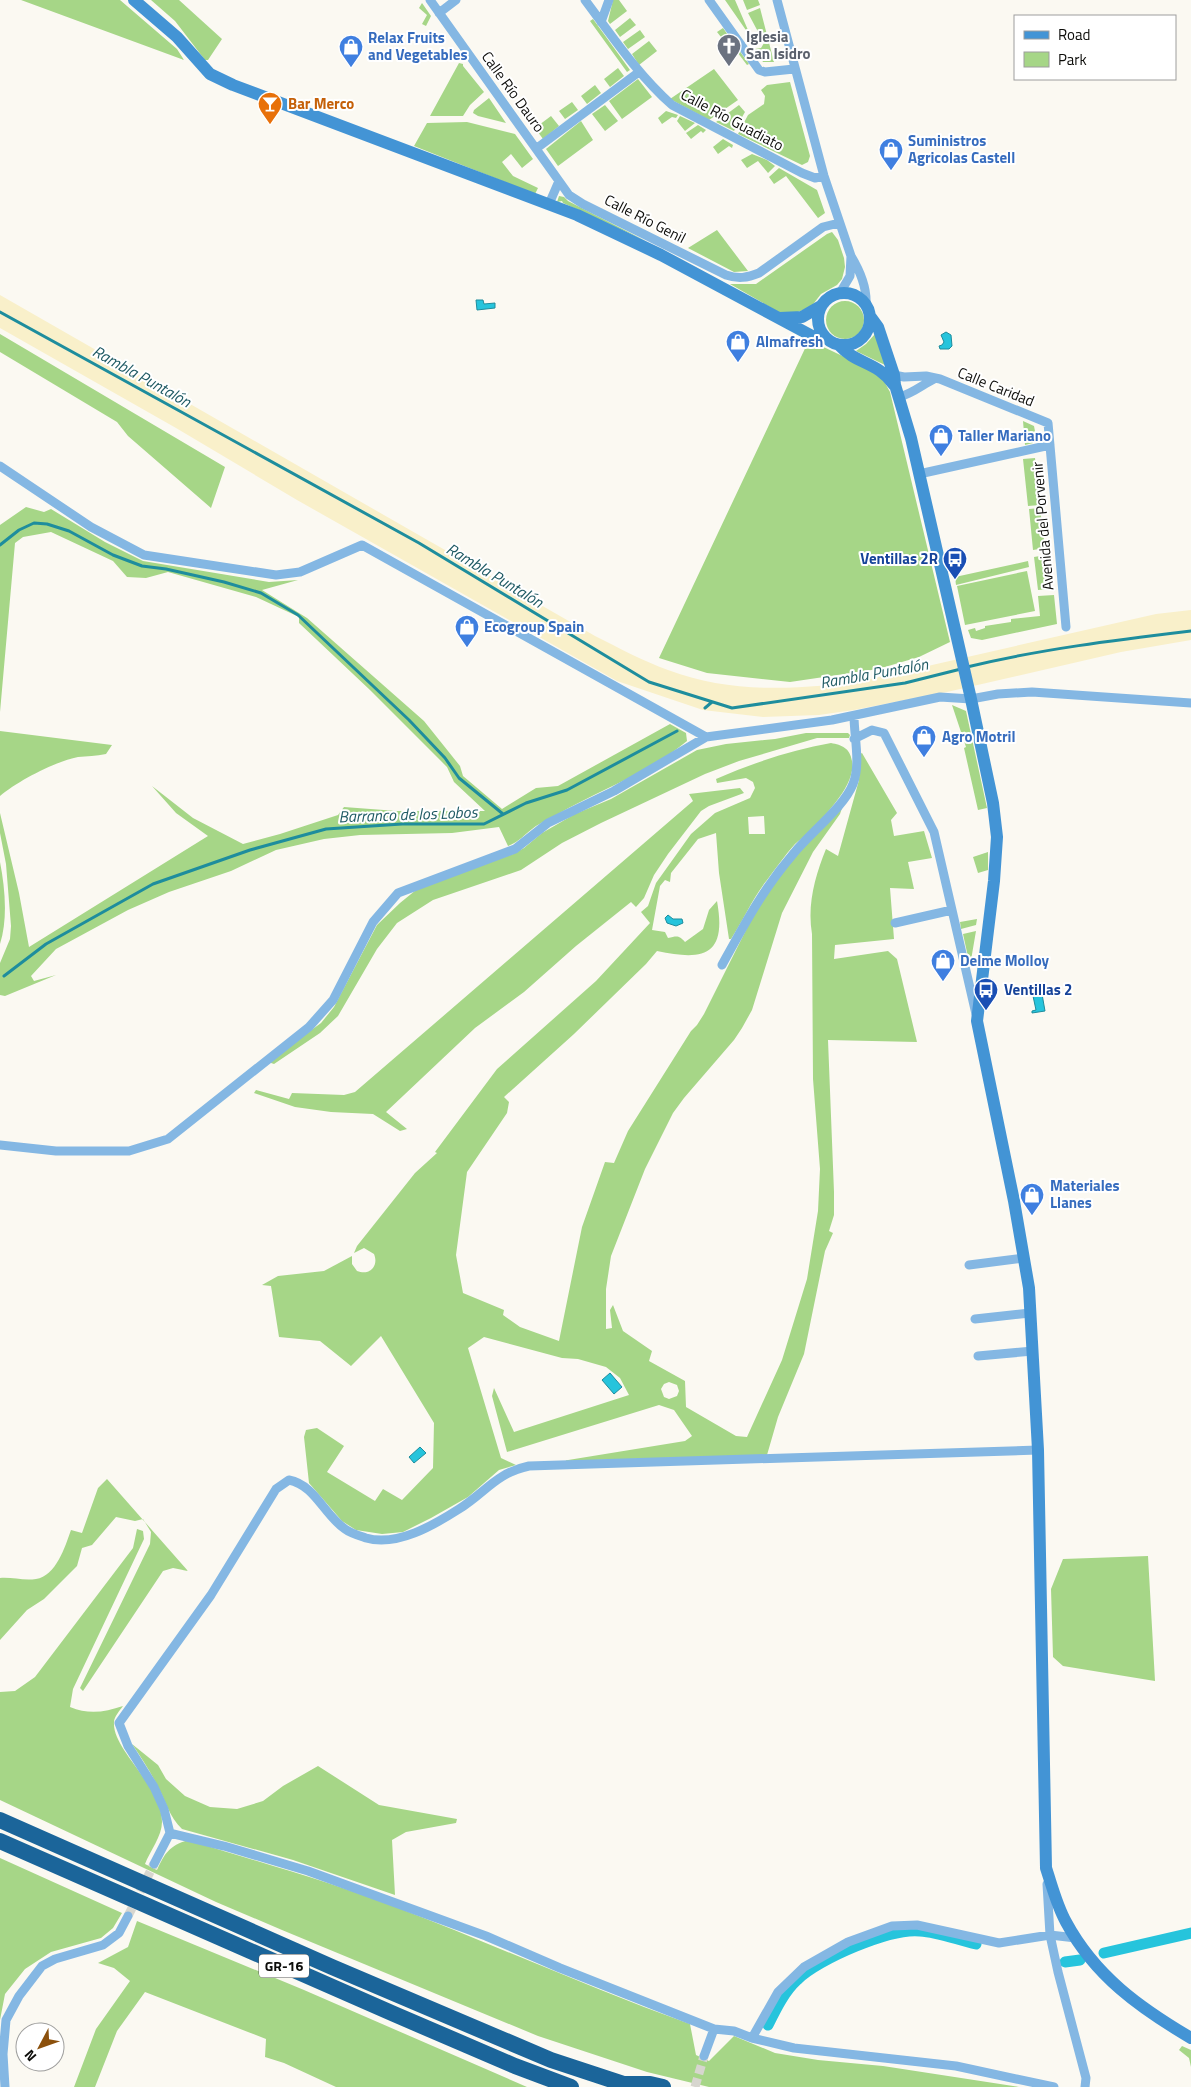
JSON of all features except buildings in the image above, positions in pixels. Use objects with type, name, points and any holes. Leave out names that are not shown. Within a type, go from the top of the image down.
[{"type":"highway","name":"GR-16","points":[[0,1820],[551,2060],[628,2086]]},
{"type":"highway","name":"GR-16","points":[[0,1840],[394,2014],[515,2066],[571,2087]]},
{"type":"highway","points":[[628,2086],[650,2084],[662,2087]]},
{"type":"street","points":[[134,0],[177,37],[210,74],[233,85],[549,204],[723,280],[780,318],[814,337],[826,338],[839,345],[848,354],[880,369],[896,386]]},
{"type":"street","name":"Calle Río Dauro","points":[[430,0],[559,181]]},
{"type":"street","points":[[439,13],[456,0]]},
{"type":"street","name":"Calle Río Guadiato","points":[[585,0],[639,72],[655,91],[672,105],[802,174],[815,178],[824,176]]},
{"type":"street","points":[[601,22],[609,0]]},
{"type":"street","points":[[709,0],[759,70],[765,72],[794,69]]},
{"type":"street","points":[[777,0],[824,176],[839,223],[866,293],[870,324],[862,338],[855,343],[839,345]]},
{"type":"street","points":[[536,148],[639,72]]},
{"type":"street","points":[[549,204],[559,181]]},
{"type":"street","name":"Calle Río Genil","points":[[559,181],[569,195],[583,204],[723,280],[748,278],[759,273],[823,227],[839,223]]},
{"type":"street","points":[[780,318],[802,316],[840,293],[850,276],[851,256]]},
{"type":"street","points":[[840,293],[854,295],[868,310],[878,327],[896,386],[919,474],[993,803],[997,837],[994,880],[977,1021]]},
{"type":"street","points":[[821,306],[818,323],[826,338]]},
{"type":"street","name":"Calle Caridad","points":[[937,379],[919,387],[911,394],[896,386],[904,377],[926,376],[937,379],[1048,423]]},
{"type":"street","name":"Avenida del Porvenir","points":[[1048,423],[1066,627]]},
{"type":"street","points":[[919,474],[1050,446]]},
{"type":"street","points":[[0,466],[90,526],[144,555],[276,575],[300,572],[362,545],[706,737]]},
{"type":"street","points":[[0,1145],[56,1151],[129,1151],[168,1139],[309,1027],[322,1014],[333,1000],[373,922],[398,893],[515,849],[548,822],[614,791],[706,737],[854,716],[940,697],[1032,692],[1191,703]]},
{"type":"street","points":[[722,965],[766,888],[795,851],[840,803],[853,784],[856,767],[854,716]]},
{"type":"street","points":[[854,739],[872,730],[884,733],[934,832],[977,1021],[1024,1258],[1033,1351],[1038,1450],[1046,1868],[1050,1936],[1086,2078],[1085,2087]]},
{"type":"street","points":[[895,923],[952,910]]},
{"type":"street","points":[[969,1265],[1024,1258]]},
{"type":"street","points":[[975,1319],[1030,1313]]},
{"type":"street","points":[[978,1356],[1033,1351]]},
{"type":"street","points":[[154,1864],[170,1833],[159,1796],[128,1746],[119,1723],[211,1595],[281,1483],[289,1480],[304,1485],[344,1529],[367,1539],[388,1539],[412,1534],[420,1530],[459,1508],[500,1476],[529,1466],[1038,1450]]},
{"type":"street","points":[[170,1833],[224,1846],[308,1871],[486,1936],[560,1968],[714,2029],[734,2031],[752,2038],[794,2048],[956,2066],[1054,2087]]},
{"type":"street","points":[[1046,1868],[1066,1921],[1084,1950],[1123,1993],[1154,2016],[1191,2038]]},
{"type":"street","points":[[6,2087],[3,2054],[6,2020],[19,1996],[42,1966],[103,1945],[119,1933],[128,1916]]},
{"type":"street","points":[[752,2038],[778,1992],[804,1967],[848,1942],[892,1926],[917,1925],[999,1943],[1050,1936],[1076,1938]]},
{"type":"street","points":[[704,2056],[714,2029]]},
{"type":"green space","points":[[21,0],[120,0],[177,49],[184,60]]},
{"type":"green space","points":[[151,0],[179,0],[222,39],[208,60],[205,60],[175,21]]},
{"type":"green space","points":[[613,0],[619,0],[627,11],[610,24],[608,21]]},
{"type":"green space","points":[[725,0],[735,0],[751,37],[750,36]]},
{"type":"green space","points":[[743,0],[758,0],[760,5],[747,10]]},
{"type":"green space","points":[[422,3],[431,16],[426,26],[422,24],[427,15],[419,8]]},
{"type":"green space","points":[[760,8],[774,62],[763,62],[755,49],[761,48],[764,43],[748,13]]},
{"type":"green space","points":[[630,18],[636,25],[620,37],[615,30]]},
{"type":"green space","points":[[593,19],[630,70],[627,72],[590,21]]},
{"type":"green space","points":[[723,28],[749,64],[747,65],[728,40],[725,42],[717,32]]},
{"type":"green space","points":[[640,30],[645,37],[628,49],[623,42]]},
{"type":"green space","points":[[649,41],[657,51],[639,65],[632,54]]},
{"type":"green space","points":[[459,63],[463,64],[484,92],[470,105],[463,116],[430,116]]},
{"type":"green space","points":[[618,68],[624,76],[610,87],[604,79]]},
{"type":"green space","points":[[714,69],[738,100],[709,120],[670,99]]},
{"type":"green space","points":[[638,79],[652,97],[622,119],[609,101]]},
{"type":"green space","points":[[790,82],[810,156],[808,162],[802,165],[738,134],[748,115],[764,104],[765,96],[761,90],[767,85]]},
{"type":"green space","points":[[595,85],[601,93],[587,104],[581,96]]},
{"type":"green space","points":[[489,98],[506,123],[473,113],[474,110]]},
{"type":"green space","points":[[572,102],[578,110],[565,119],[559,111]]},
{"type":"green space","points":[[605,105],[618,121],[605,131],[592,114]]},
{"type":"green space","points":[[739,105],[745,112],[734,131],[716,122]]},
{"type":"green space","points":[[666,111],[678,115],[676,118],[672,117],[662,124],[658,118]]},
{"type":"green space","points":[[551,116],[559,126],[543,139],[535,128]]},
{"type":"green space","points":[[680,116],[695,123],[685,131],[677,121]]},
{"type":"green space","points":[[581,121],[593,140],[558,166],[546,149]]},
{"type":"green space","points":[[467,122],[515,134],[533,159],[522,168],[511,154],[502,162],[513,176],[538,188],[535,194],[414,146],[427,123]]},
{"type":"green space","points":[[698,125],[706,130],[703,133],[701,131],[691,139],[686,133]]},
{"type":"green space","points":[[723,139],[733,145],[732,148],[729,146],[718,154],[713,147]]},
{"type":"green space","points":[[752,154],[767,160],[775,166],[768,173],[758,161],[747,168],[741,160]]},
{"type":"green space","points":[[779,168],[817,190],[825,213],[818,218],[786,176],[774,184],[769,177]]},
{"type":"green space","points":[[559,196],[646,241],[562,201],[557,202]]},
{"type":"green space","points":[[717,230],[748,271],[734,272],[688,248]]},
{"type":"green space","points":[[832,232],[838,240],[844,258],[845,267],[842,279],[837,285],[821,294],[811,307],[795,313],[782,314],[730,284],[756,284]]},
{"type":"green space","points":[[845,301],[852,302],[858,307],[863,313],[863,327],[858,333],[852,338],[845,339],[838,338],[832,333],[827,327],[826,320],[827,313],[832,307],[838,302]]},
{"type":"green space","points":[[0,334],[225,467],[211,508],[128,436],[117,422],[0,352]]},
{"type":"green space","points":[[875,334],[885,365],[856,351]]},
{"type":"green space","points":[[809,340],[880,374],[890,392],[950,642],[919,657],[878,669],[790,682],[707,673],[659,658]]},
{"type":"green space","points":[[1023,421],[1034,426],[1037,442],[1025,445]]},
{"type":"green space","points":[[1035,458],[1040,505],[1028,506],[1023,459]]},
{"type":"green space","points":[[26,507],[44,512],[51,509],[105,542],[143,561],[269,582],[298,580],[262,590],[307,618],[424,721],[460,766],[463,776],[502,809],[536,788],[558,786],[670,724],[686,733],[687,741],[656,763],[538,825],[508,846],[499,827],[452,833],[360,835],[324,839],[276,850],[231,871],[169,892],[128,910],[56,949],[31,976],[34,981],[56,975],[5,996],[0,995],[0,963],[10,939],[11,926],[6,864],[0,833],[0,813],[19,893],[29,947],[208,836],[176,813],[152,786],[193,818],[243,844],[338,815],[344,807],[397,811],[485,811],[454,782],[447,767],[299,623],[299,617],[256,597],[168,572],[146,578],[127,577],[113,561],[51,532],[23,537],[15,543],[0,712],[0,525]]},
{"type":"green space","points":[[1040,508],[1045,548],[1033,550],[1029,509]]},
{"type":"green space","points":[[1046,555],[1049,589],[1038,590],[1034,557]]},
{"type":"green space","points":[[1028,561],[1029,567],[956,585],[955,577]]},
{"type":"green space","points":[[1027,571],[1035,611],[965,625],[957,586]]},
{"type":"green space","points":[[1054,595],[1057,624],[982,640],[971,638],[968,630],[975,628],[976,631],[985,628],[985,626],[1011,622],[1011,619],[1040,616],[1038,596]]},
{"type":"green space","points":[[952,705],[966,711],[987,808],[978,810],[964,748],[966,747]]},
{"type":"green space","points":[[0,731],[112,745],[106,754],[68,759],[26,778],[0,796]]},
{"type":"green space","points":[[806,733],[848,733],[850,735],[849,738],[817,738],[739,761],[705,774],[562,843],[521,870],[433,900],[397,923],[377,949],[338,1016],[320,1033],[274,1064],[268,1062],[321,1023],[334,1007],[377,925],[416,890],[513,854],[524,848],[542,833],[575,814],[611,799],[697,750]]},
{"type":"green space","points":[[831,743],[842,746],[851,757],[852,770],[844,790],[830,810],[795,844],[777,866],[757,894],[731,939],[729,939],[719,873],[716,833],[698,839],[671,873],[670,882],[665,880],[660,886],[652,930],[665,932],[668,938],[679,937],[685,942],[703,929],[709,910],[717,901],[719,919],[715,944],[699,954],[673,954],[657,951],[574,1034],[504,1097],[509,1102],[507,1113],[467,1172],[456,1255],[463,1293],[504,1310],[503,1315],[520,1327],[559,1341],[582,1227],[605,1162],[614,1163],[628,1131],[691,1031],[704,1014],[753,916],[776,879],[844,802],[840,814],[813,852],[782,913],[752,1010],[734,1040],[673,1113],[645,1169],[611,1256],[606,1289],[606,1329],[612,1328],[610,1310],[613,1305],[623,1331],[652,1351],[649,1361],[685,1381],[686,1407],[736,1436],[747,1437],[782,1360],[807,1279],[818,1211],[820,1169],[813,1079],[811,901],[815,880],[826,849],[838,856],[859,780],[860,754],[862,753],[897,813],[891,820],[894,836],[924,831],[932,858],[908,862],[914,889],[890,888],[894,939],[835,945],[834,959],[888,951],[897,959],[917,1042],[828,1040],[834,1192],[834,1215],[829,1231],[833,1233],[825,1251],[804,1354],[778,1417],[767,1455],[562,1461],[685,1441],[692,1436],[674,1410],[659,1405],[507,1452],[492,1396],[494,1388],[514,1432],[629,1395],[620,1378],[606,1367],[578,1359],[562,1358],[484,1337],[468,1348],[501,1458],[516,1465],[499,1470],[468,1497],[403,1532],[382,1534],[356,1530],[342,1521],[309,1483],[304,1437],[306,1430],[317,1428],[344,1446],[327,1472],[375,1501],[383,1489],[402,1500],[433,1468],[434,1423],[381,1336],[351,1366],[320,1341],[279,1337],[271,1286],[262,1285],[278,1276],[324,1271],[352,1256],[352,1264],[357,1271],[366,1272],[372,1269],[375,1262],[374,1254],[364,1248],[354,1253],[357,1246],[415,1173],[437,1153],[435,1152],[497,1069],[596,981],[650,923],[641,912],[648,906],[656,883],[691,834],[715,813],[750,798],[755,788],[753,782],[746,778],[717,783],[716,779],[772,758],[801,749]],"holes":[[[764,816],[765,834],[749,834],[748,817]],[[669,1382],[677,1385],[679,1391],[677,1396],[669,1399],[664,1397],[661,1389],[664,1384]]]},
{"type":"green space","points":[[740,788],[744,793],[709,806],[701,811],[668,854],[654,875],[644,898],[636,907],[631,902],[576,946],[524,992],[475,1028],[386,1112],[407,1129],[400,1131],[373,1114],[331,1112],[295,1107],[254,1093],[256,1090],[289,1099],[292,1093],[344,1095],[355,1092],[693,801],[689,794]]},
{"type":"green space","points":[[988,852],[988,870],[978,873],[973,857]]},
{"type":"green space","points":[[0,862],[5,903],[3,934],[0,944]]},
{"type":"green space","points":[[977,919],[976,925],[961,929],[960,922]]},
{"type":"green space","points":[[976,931],[970,966],[963,934]]},
{"type":"green space","points":[[107,1479],[142,1519],[135,1521],[116,1517],[92,1545],[82,1548],[77,1566],[44,1599],[27,1610],[0,1640],[0,1578],[36,1579],[43,1577],[49,1572],[59,1560],[71,1530],[82,1533],[98,1488]]},
{"type":"green space","points":[[145,1522],[188,1571],[173,1568],[163,1571],[83,1691],[80,1688],[150,1544],[151,1532]]},
{"type":"green space","points":[[137,1529],[143,1531],[144,1539],[73,1689],[70,1707],[77,1710],[97,1712],[123,1706],[114,1720],[115,1733],[154,1795],[160,1808],[162,1822],[158,1838],[145,1864],[157,1870],[168,1851],[188,1840],[348,1890],[401,1909],[690,2024],[696,2055],[709,2061],[734,2036],[775,2053],[818,2060],[883,2066],[1019,2087],[709,2087],[647,2072],[538,2036],[282,1930],[216,1902],[0,1800],[0,1692],[15,1691],[35,1677],[133,1548]]},
{"type":"green space","points":[[1148,1556],[1155,1681],[1063,1666],[1053,1657],[1051,1589],[1063,1559]]},
{"type":"green space","points":[[132,1744],[158,1765],[166,1779],[185,1796],[210,1807],[237,1809],[263,1801],[283,1786],[318,1766],[379,1805],[457,1819],[456,1823],[406,1832],[392,1840],[395,1895],[293,1860],[182,1829],[171,1814],[160,1791]]},
{"type":"green space","points":[[0,1858],[122,1913],[113,1928],[101,1938],[51,1952],[25,1969],[5,1994],[0,2020]]},
{"type":"green space","points":[[137,1921],[304,1990],[527,2087],[336,2087],[284,2063],[265,2057],[266,2039],[145,1992],[117,2031],[95,2087],[74,2087],[96,2029],[130,1981],[114,1968],[98,1963],[128,1947]]},
{"type":"green space","points":[[1182,2046],[1191,2050],[1191,2067],[1189,2058],[1179,2050]]},
{"type":"sand","points":[[0,295],[595,636],[649,663],[692,678],[716,683],[766,688],[816,686],[866,680],[1156,614],[1191,610],[1191,640],[1121,652],[947,692],[854,710],[819,715],[763,717],[703,710],[617,681],[297,500],[176,428],[0,328]]},
{"type":"water","points":[[476,300],[483,300],[484,304],[495,303],[495,308],[477,310]]},
{"type":"water","points":[[946,332],[951,335],[952,346],[949,349],[940,349],[939,346],[944,342],[941,335]]},
{"type":"water","points":[[668,915],[673,919],[682,919],[683,923],[676,926],[667,923],[665,918]]},
{"type":"water","points":[[1042,994],[1045,1011],[1032,1013],[1032,1011],[1036,1010],[1033,996]]},
{"type":"water","points":[[610,1373],[622,1387],[614,1394],[602,1380]]},
{"type":"water","points":[[420,1447],[426,1453],[414,1463],[409,1457]]},
{"type":"waterway","name":"Rambla Puntalón","points":[[0,312],[419,543],[649,682],[732,708],[905,683],[961,669]]},
{"type":"waterway","points":[[0,545],[19,530],[34,523],[47,524],[69,531],[113,555],[142,566],[166,569],[224,582],[261,593],[298,615],[409,720],[445,758],[459,778],[503,814]]},
{"type":"waterway","name":"Rambla Puntalón","points":[[967,667],[1051,650],[1191,631]]},
{"type":"waterway","points":[[705,708],[712,702]]},
{"type":"waterway","name":"Barranco de los Lobos","points":[[4,976],[46,944],[153,884],[250,850],[326,829],[402,824],[484,824],[526,803],[567,790],[677,731]]},
{"type":"waterway","points":[[768,2025],[784,1995],[797,1980],[821,1963],[855,1946],[891,1934],[907,1931],[941,1934],[976,1944]]},
{"type":"waterway","points":[[1104,1953],[1191,1933]]},
{"type":"waterway","points":[[1065,1962],[1080,1960]]},
{"type":"tunnel","points":[[128,1916],[154,1864]]},
{"type":"tunnel","points":[[695,2087],[704,2056]]},
{"type":"place","name":"Iglesia San Isidro","points":[[729,67]]},
{"type":"place","name":"Relax Fruits and Vegetables","points":[[351,68]]},
{"type":"place","name":"Bar Merco","points":[[270,125]]},
{"type":"place","name":"Suministros Agricolas Castell","points":[[891,171]]},
{"type":"place","name":"Almafresh","points":[[738,363]]},
{"type":"place","name":"Taller Mariano","points":[[941,457]]},
{"type":"place","name":"Ventillas 2R","points":[[955,580]]},
{"type":"place","name":"Ecogroup Spain","points":[[467,648]]},
{"type":"place","name":"Agro Motril","points":[[924,758]]},
{"type":"place","name":"Delme Molloy","points":[[943,982]]},
{"type":"place","name":"Ventillas 2","points":[[986,1011]]},
{"type":"place","name":"Materiales Llanes","points":[[1032,1216]]}]
